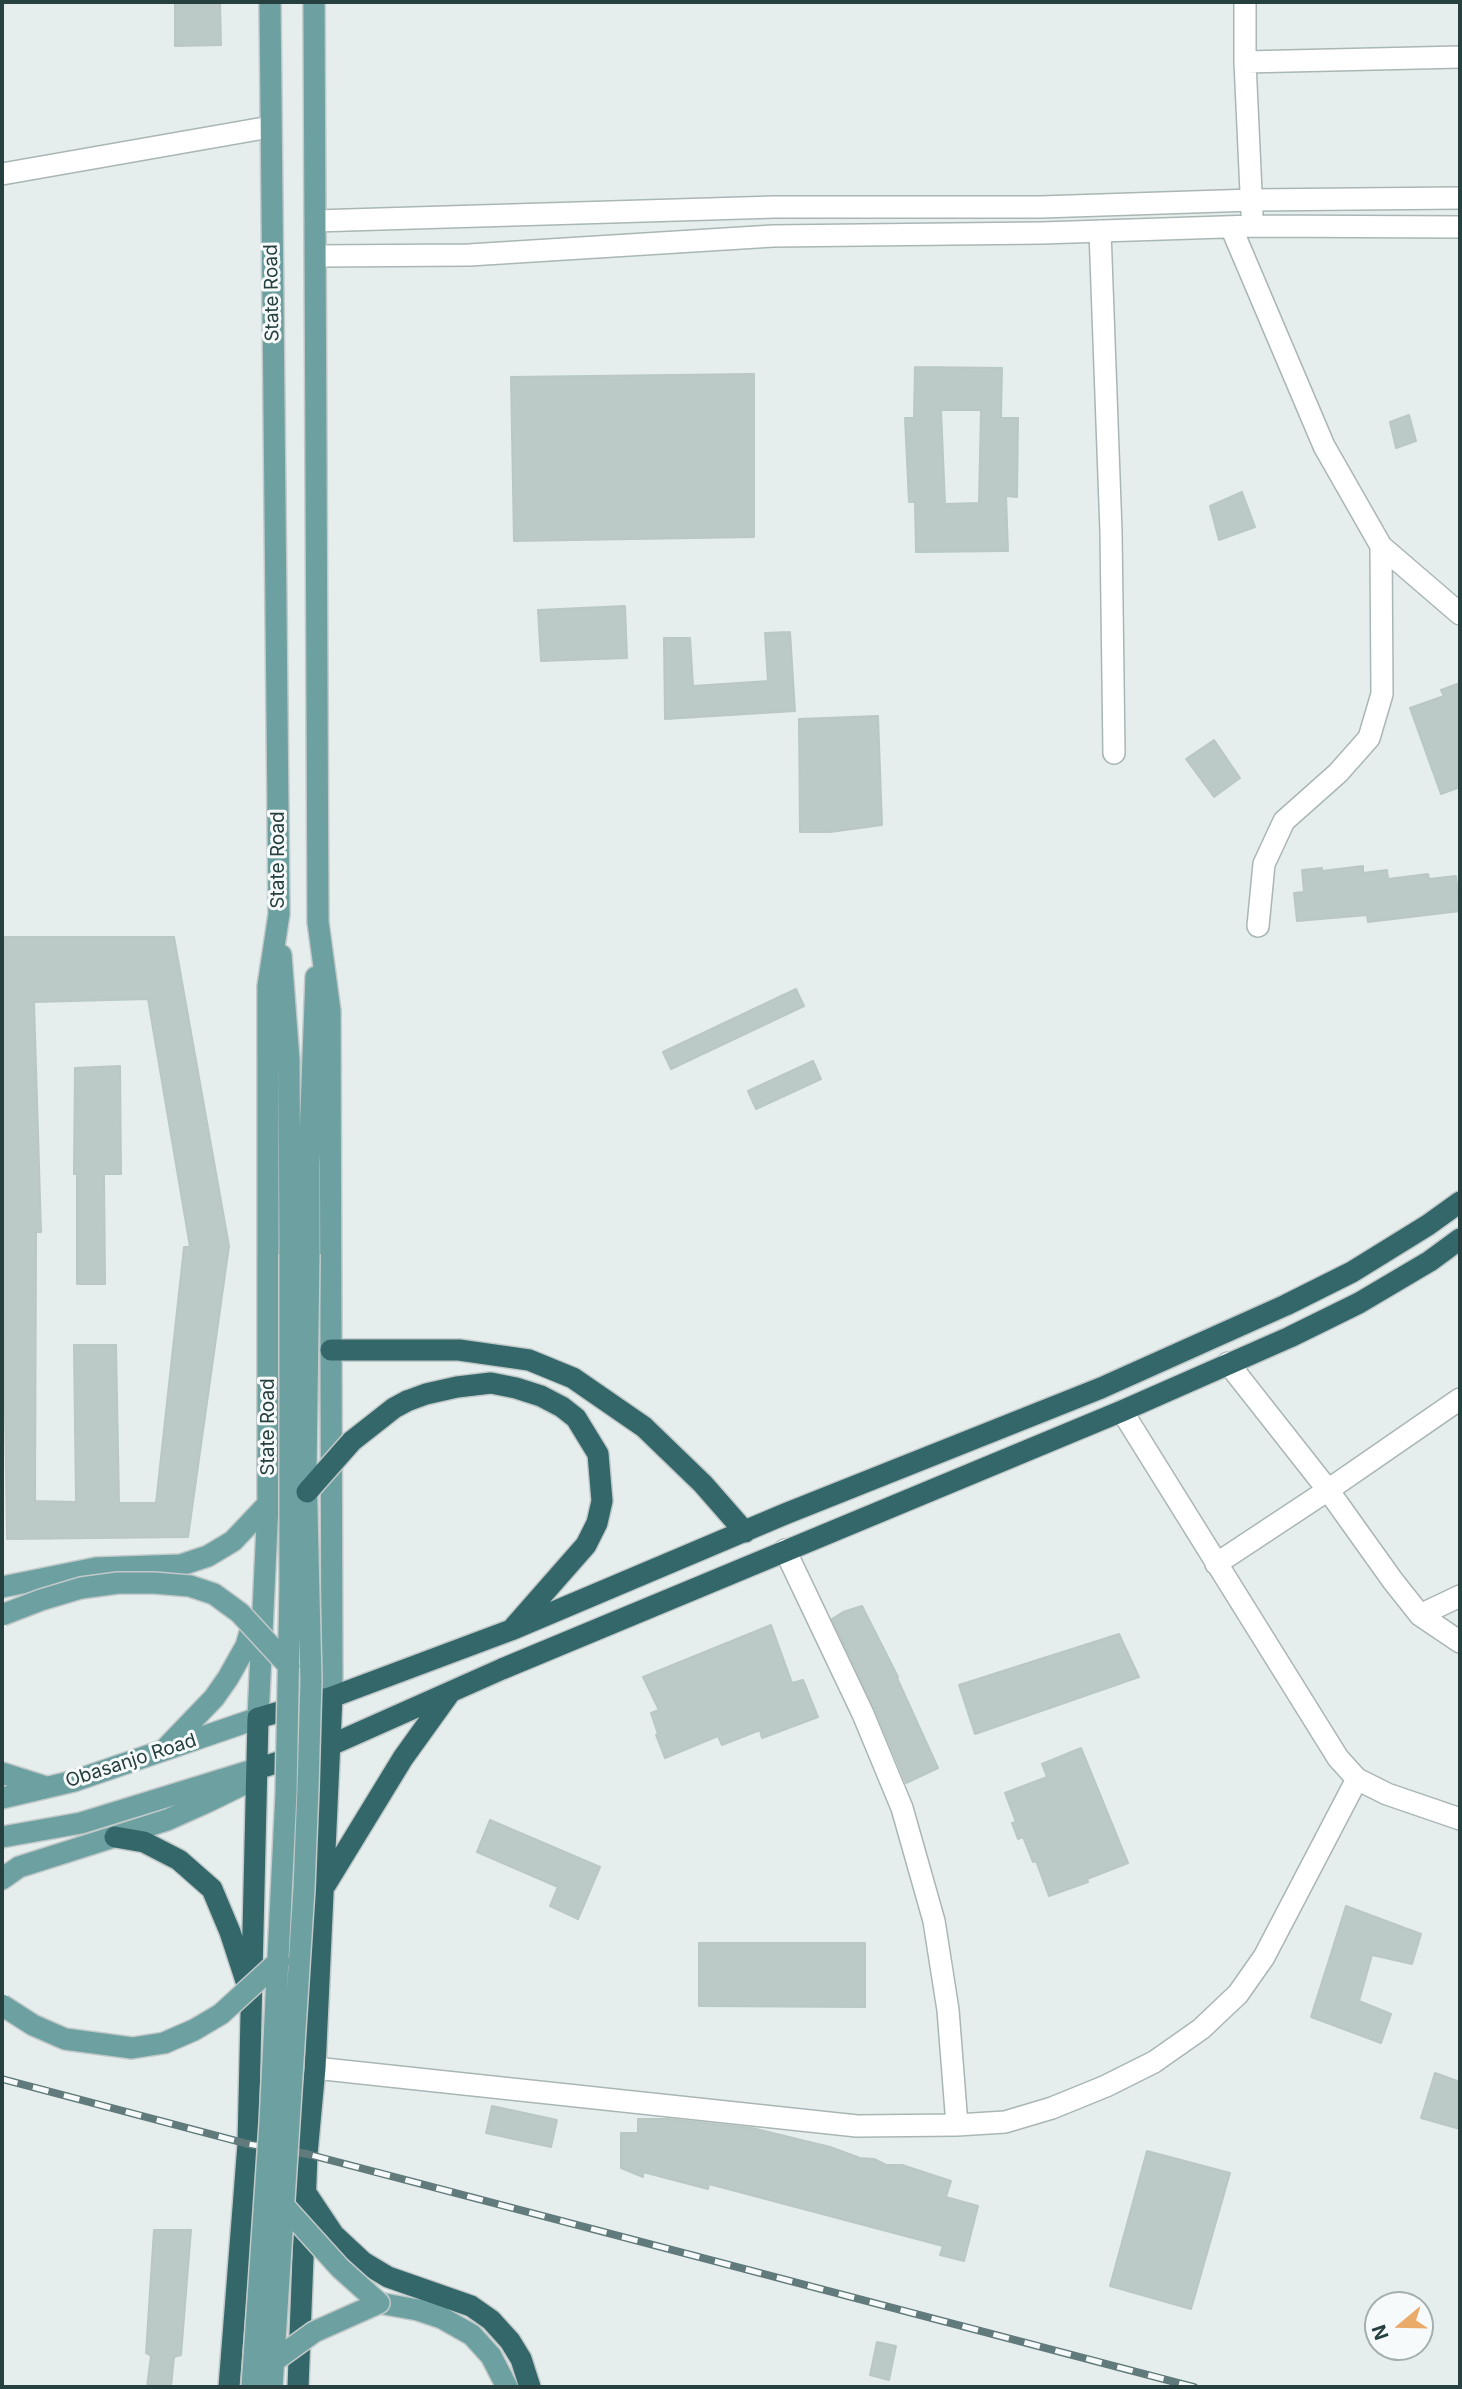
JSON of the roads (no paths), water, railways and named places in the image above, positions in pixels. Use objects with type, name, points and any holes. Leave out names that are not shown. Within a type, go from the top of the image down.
[{"type":"highway","points":[[229,2387],[248,2144],[258,1718],[332,1697],[511,1630],[785,1514],[1101,1388],[1286,1305],[1352,1272],[1460,1202]]},
{"type":"highway","points":[[257,1769],[331,1745],[1290,1337],[1359,1303],[1430,1261],[1460,1239]]},
{"type":"highway","points":[[331,1350],[459,1350],[529,1360],[573,1378],[644,1427],[704,1484],[745,1532]]},
{"type":"highway","points":[[307,1492],[352,1441],[394,1408],[426,1394],[457,1387],[491,1384],[541,1396],[569,1412],[589,1436],[598,1454],[602,1501],[597,1523],[586,1545],[511,1630]]},
{"type":"highway","points":[[324,1885],[404,1758],[450,1693]]},
{"type":"highway","points":[[298,2387],[332,1697]]},
{"type":"highway","points":[[115,1837],[144,1842],[178,1860],[212,1889],[230,1932],[252,2000]]},
{"type":"highway","points":[[306,2193],[334,2235],[363,2262],[388,2277],[471,2306],[491,2320],[515,2350],[530,2387]]},
{"type":"main road","name":"State Road","points":[[258,1718],[268,1504],[268,986],[279,914],[270,2]]},
{"type":"main road","name":"State Road","points":[[314,2],[318,922],[330,1011],[332,1697]]},
{"type":"main road","points":[[272,2387],[304,1889],[310,1680],[299,1254],[279,914]]},
{"type":"main road","points":[[252,2387],[279,1961],[286,1793],[299,1254],[309,1164],[318,922]]},
{"type":"main road","points":[[2,1587],[96,1568],[188,1563],[208,1556],[233,1541],[268,1504]]},
{"type":"main road","points":[[2,1615],[81,1588],[118,1583],[190,1586],[214,1594],[240,1613],[289,1666]]},
{"type":"main road","points":[[163,1752],[214,1698],[228,1678],[246,1646],[263,1590]]},
{"type":"main road","name":"Obasanjo Road","points":[[2,1798],[75,1781],[258,1718]]},
{"type":"main road","points":[[2,1880],[19,1867],[167,1820],[244,1784],[257,1769]]},
{"type":"main road","points":[[2,1837],[81,1823],[257,1769]]},
{"type":"main road","points":[[2,1773],[48,1788]]},
{"type":"main road","points":[[2,2005],[33,2025],[65,2039],[132,2048],[164,2043],[221,2014],[279,1961]]},
{"type":"main road","points":[[284,2206],[340,2268],[379,2303],[418,2310],[442,2318],[472,2335],[491,2356],[507,2387]]},
{"type":"main road","points":[[274,2361],[314,2332],[379,2303]]},
{"type":"street","points":[[1245,2],[1245,62],[1253,226]]},
{"type":"street","points":[[1245,62],[1460,57]]},
{"type":"street","points":[[2,174],[270,127]]},
{"type":"street","points":[[315,221],[775,206],[1041,207],[1252,200],[1460,198]]},
{"type":"street","points":[[316,256],[469,255],[773,236],[1253,226],[1460,228]]},
{"type":"street","points":[[1231,227],[1324,446],[1381,546],[1460,614]]},
{"type":"street","points":[[1100,231],[1111,532],[1114,753]]},
{"type":"street","points":[[1258,926],[1264,864],[1284,821],[1338,773],[1369,738],[1382,694],[1381,546]]},
{"type":"street","points":[[1228,1363],[1328,1490],[1420,1615],[1460,1643]]},
{"type":"street","points":[[1216,1564],[1460,1399]]},
{"type":"street","points":[[1122,1410],[1338,1758],[1357,1779],[1387,1794],[1460,1819]]},
{"type":"street","points":[[785,1550],[863,1714],[902,1808],[934,1921],[948,2011],[957,2125]]},
{"type":"street","points":[[1420,1615],[1460,1596]]},
{"type":"street","points":[[315,2068],[857,2126],[1005,2122],[1052,2108],[1106,2086],[1154,2062],[1201,2029],[1238,1994],[1264,1957],[1357,1779]]},
{"type":"railway","points":[[2,2079],[248,2144],[307,2154],[1194,2387]]}]
